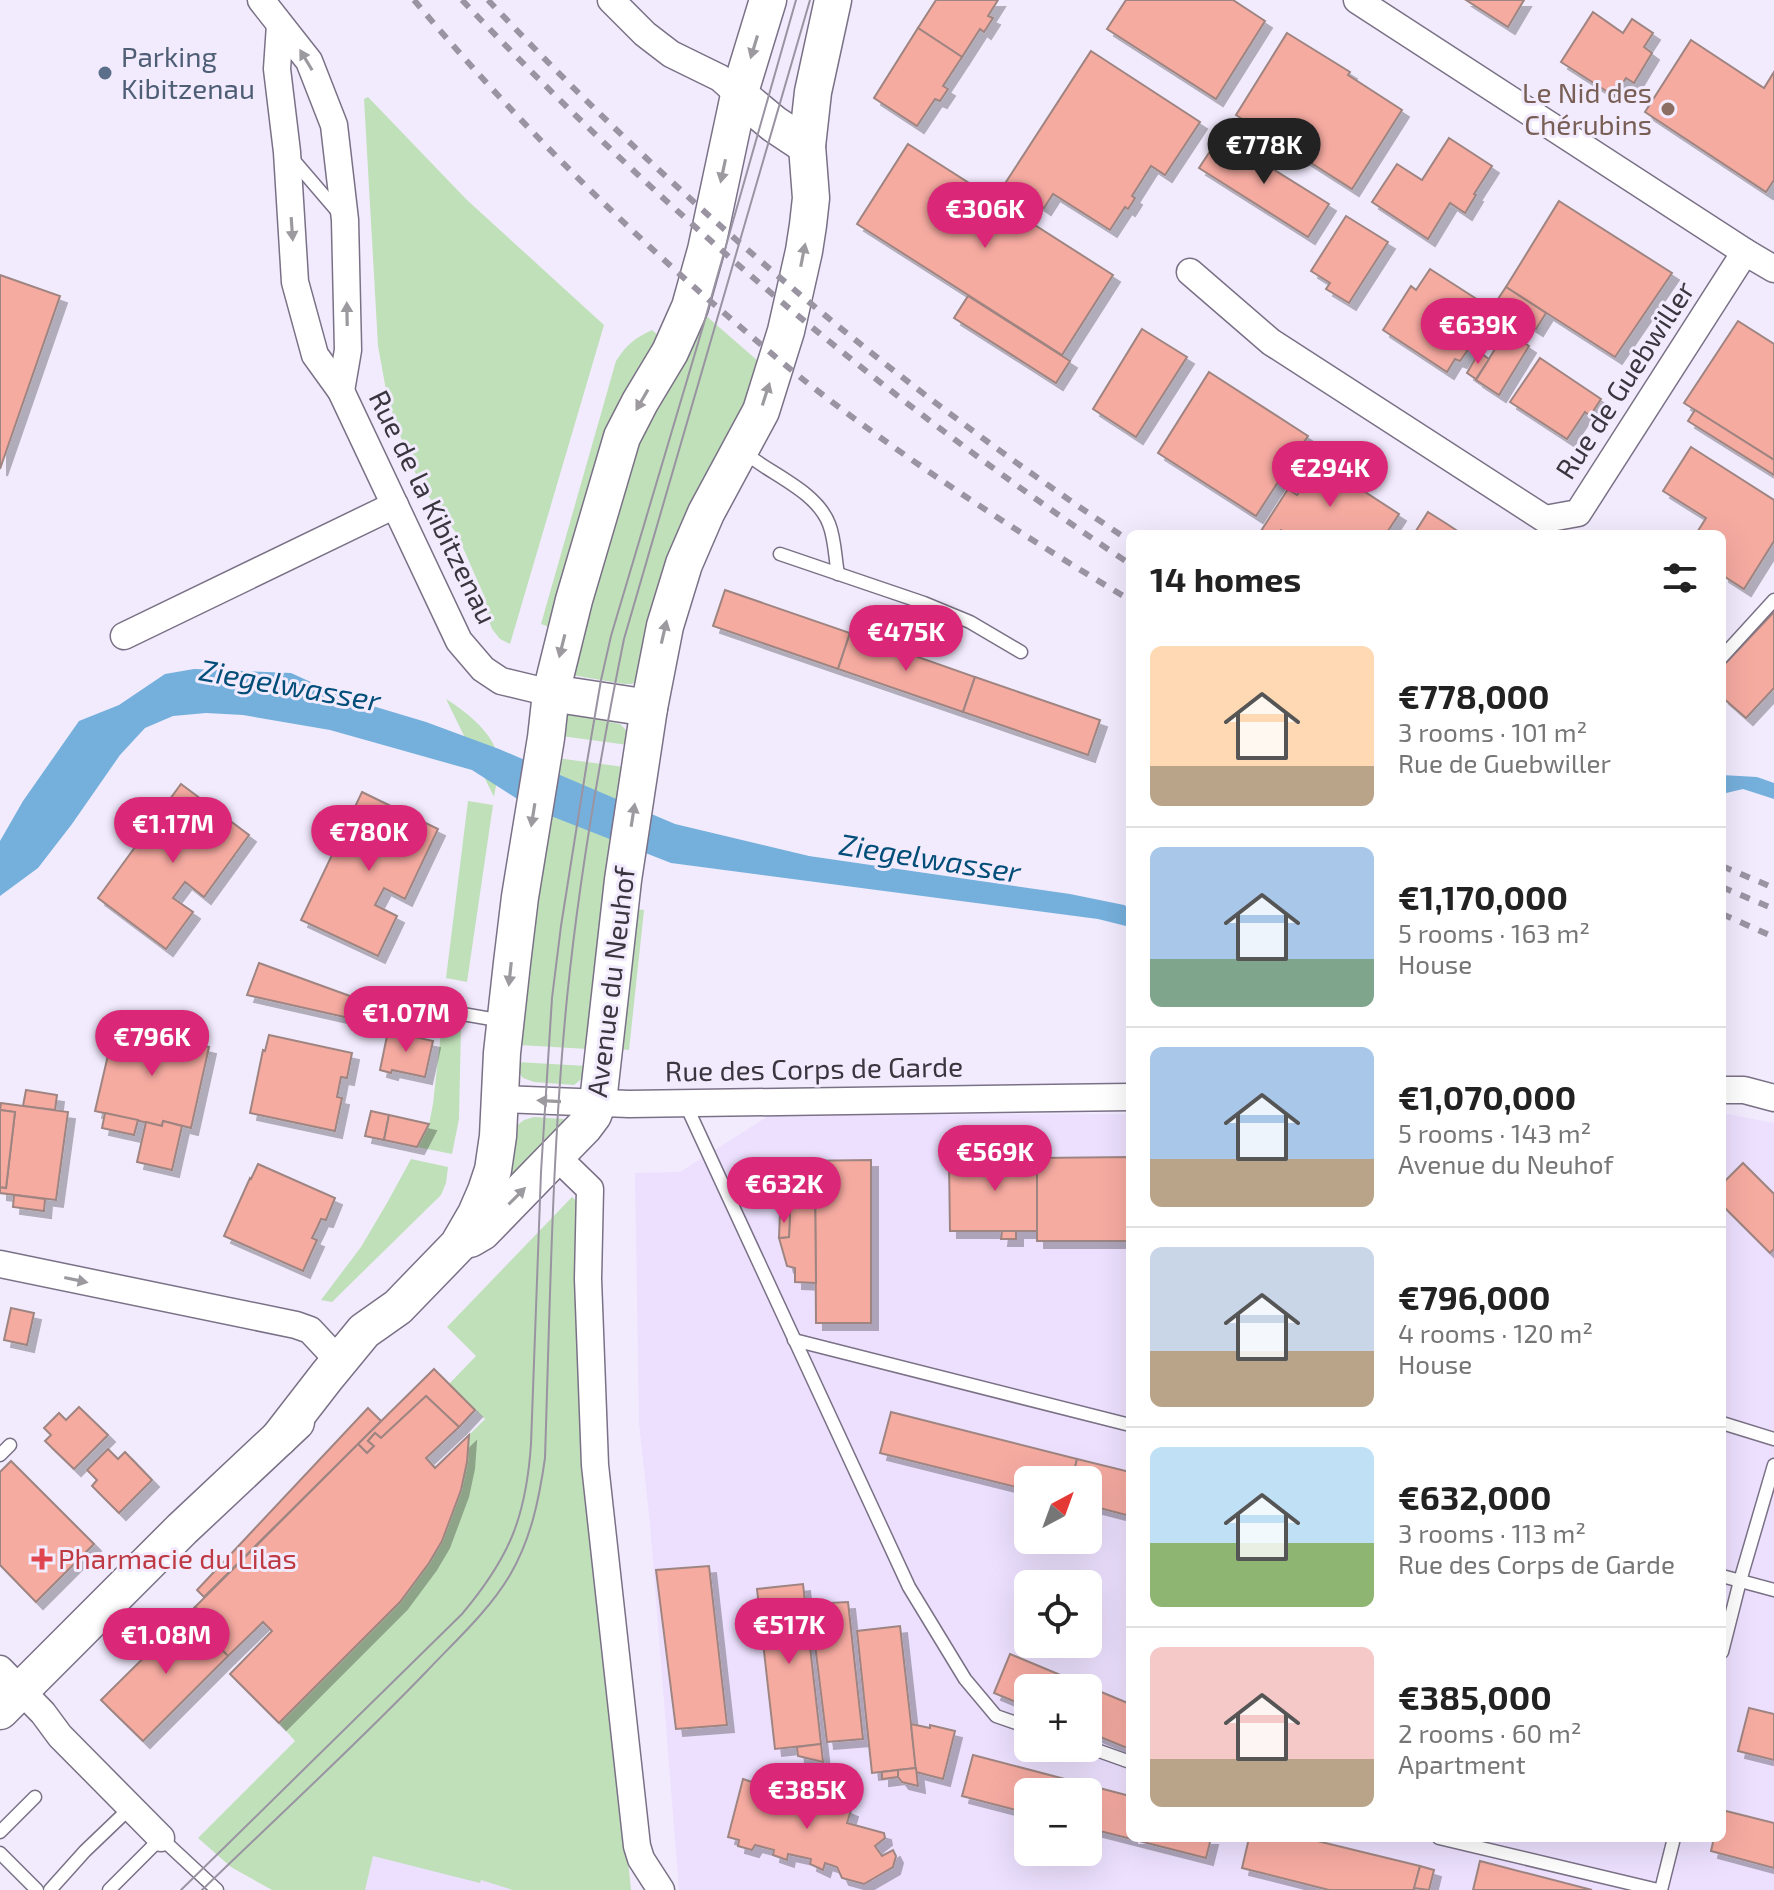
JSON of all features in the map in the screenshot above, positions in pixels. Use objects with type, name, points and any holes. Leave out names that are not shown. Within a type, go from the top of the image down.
[{"type":"street","name":"Rue de la Kibitzenau","points":[[261,0],[309,61],[334,125],[345,220],[348,350],[341,391]]},
{"type":"street","points":[[611,0],[645,34],[671,54],[720,78],[774,124],[807,146]]},
{"type":"street","name":"Avenue du Neuhof","points":[[279,1438],[364,1331],[398,1307],[458,1245],[476,1214],[493,1170],[520,897],[551,693],[574,600],[622,437],[680,332],[690,307],[706,250],[739,95],[768,0]]},
{"type":"street","name":"Avenue du Neuhof","points":[[458,1245],[482,1232],[584,1127],[598,1102],[623,880],[649,708],[665,626],[684,564],[706,513],[761,411],[786,331],[804,251],[811,198],[807,146],[813,92],[833,0]]},
{"type":"street","points":[[1357,0],[1774,269]]},
{"type":"street","name":"Rue de la Kibitzenau","points":[[280,25],[277,69],[287,152],[295,282],[315,355],[341,391],[459,641],[483,669],[501,681],[551,693]]},
{"type":"street","name":"Rue de Guebwiller","points":[[1190,272],[1271,342],[1545,519],[1578,513],[1745,252]]},
{"type":"street","points":[[124,636],[395,505]]},
{"type":"street","points":[[551,693],[649,708]]},
{"type":"street","points":[[1726,1090],[1744,1090],[1774,1098]]},
{"type":"street","name":"Rue des Corps de Garde","points":[[499,1099],[685,1103],[1126,1097]]},
{"type":"street","points":[[556,1156],[590,1189],[588,1279],[597,1480],[637,1846],[641,1859],[661,1890]]},
{"type":"street","points":[[0,1264],[296,1325],[310,1330],[339,1361]]},
{"type":"street","name":"Avenue du Neuhof","points":[[7,1690],[336,1385],[377,1342],[398,1307]]},
{"type":"street","points":[[7,1690],[43,1713],[60,1736],[161,1838]]},
{"type":"lane","points":[[287,152],[345,220]]},
{"type":"lane","points":[[741,449],[802,491],[818,506],[829,524],[838,574]]},
{"type":"lane","points":[[780,554],[924,603],[970,622],[1021,652]]},
{"type":"lane","points":[[1726,653],[1774,600]]},
{"type":"lane","points":[[393,1002],[506,1021]]},
{"type":"lane","points":[[685,1103],[909,1587],[965,1679],[996,1716],[1014,1722]]},
{"type":"lane","points":[[794,1340],[1126,1424]]},
{"type":"lane","points":[[1726,1424],[1774,1439]]},
{"type":"lane","points":[[0,1455],[10,1445]]},
{"type":"lane","points":[[1726,1636],[1774,1465]]},
{"type":"lane","points":[[1726,1577],[1774,1590]]},
{"type":"lane","points":[[1102,1752],[1126,1761]]},
{"type":"lane","points":[[0,1832],[35,1797]]},
{"type":"lane","points":[[50,1890],[131,1807]]},
{"type":"lane","points":[[109,1890],[161,1838],[217,1890]]},
{"type":"lane","points":[[1456,1842],[1660,1890],[1673,1842]]},
{"type":"lane","points":[[0,1853],[37,1890]]},
{"type":"shaded area","points":[[1126,1114],[1126,1842],[1726,1842],[1726,1114],[1774,1123],[1774,1890],[679,1890],[639,1423],[635,1173],[680,1172],[770,1115]]},
{"type":"shaded area","points":[[409,1760],[518,1890],[277,1890]]},
{"type":"green space","points":[[368,97],[467,200],[604,325],[510,644],[500,639],[492,629],[485,598],[457,534],[422,488],[388,401],[378,346],[364,99]]},
{"type":"green space","points":[[696,307],[758,361],[748,397],[638,681],[624,684],[572,675],[626,461]]},
{"type":"green space","points":[[652,330],[661,338],[555,629],[541,624],[616,361],[631,342]]},
{"type":"green space","points":[[446,699],[476,722],[494,745],[499,763],[494,797]]},
{"type":"green space","points":[[567,715],[620,724],[628,732],[628,745],[561,736]]},
{"type":"green space","points":[[557,758],[624,767],[588,1049],[519,1045],[532,923]]},
{"type":"green space","points":[[468,801],[493,805],[467,982],[446,978]]},
{"type":"green space","points":[[634,909],[644,910],[629,1050],[619,1049]]},
{"type":"green space","points":[[442,1023],[461,1026],[459,1119],[452,1154],[417,1147],[429,1124]]},
{"type":"green space","points":[[517,1062],[587,1066],[584,1077],[574,1085],[534,1082],[523,1078]]},
{"type":"green space","points":[[534,1117],[567,1121],[499,1202],[516,1126]]},
{"type":"green space","points":[[411,1159],[448,1167],[441,1195],[332,1302],[321,1300],[361,1247]]},
{"type":"green space","points":[[572,1197],[579,1203],[616,1736],[631,1890],[513,1890],[373,1856],[365,1890],[272,1890],[231,1867],[198,1838],[295,1741],[279,1723],[400,1602],[442,1541],[461,1490],[469,1435],[485,1419],[449,1384],[476,1356],[447,1327]]},
{"type":"water","name":"Ziegelwasser","points":[[194,669],[291,673],[346,698],[426,722],[499,749],[675,824],[809,856],[1070,894],[1124,905],[1126,926],[1098,919],[671,863],[533,809],[472,770],[330,730],[243,715],[206,713],[173,716],[145,728],[120,755],[38,868],[0,896],[0,841],[23,801],[79,721],[119,705],[165,674]]},
{"type":"water","points":[[1726,775],[1757,777],[1774,783],[1774,799],[1743,789],[1726,793]]},
{"type":"building","points":[[936,0],[998,0],[988,16],[993,18],[984,32],[980,29],[962,57],[918,28]]},
{"type":"building","points":[[1126,0],[1233,0],[1265,21],[1216,99],[1107,29]]},
{"type":"building","points":[[1466,0],[1524,0],[1508,27]]},
{"type":"building","points":[[1593,12],[1623,33],[1632,19],[1653,33],[1644,47],[1652,53],[1634,83],[1626,78],[1614,96],[1561,62]]},
{"type":"building","points":[[918,28],[962,57],[943,86],[948,89],[940,101],[935,99],[917,126],[874,98]]},
{"type":"building","points":[[1287,33],[1350,72],[1348,75],[1402,110],[1352,189],[1236,115]]},
{"type":"building","points":[[1691,40],[1764,88],[1774,72],[1774,180],[1766,192],[1645,112]]},
{"type":"building","points":[[1091,51],[1200,122],[1165,175],[1151,166],[1132,196],[1135,198],[1132,203],[1128,209],[1125,207],[1110,230],[1053,194],[1044,208],[1006,182]]},
{"type":"building","points":[[1220,136],[1329,204],[1308,237],[1199,168]]},
{"type":"building","points":[[1449,138],[1492,166],[1465,213],[1450,203],[1428,239],[1372,202],[1397,164],[1422,180]]},
{"type":"building","points":[[908,144],[1113,275],[1062,355],[857,224]]},
{"type":"building","points":[[1559,201],[1672,273],[1615,357],[1506,287]]},
{"type":"building","points":[[1346,216],[1388,242],[1349,303],[1326,289],[1330,283],[1311,271]]},
{"type":"building","points":[[1430,269],[1486,305],[1467,340],[1472,344],[1460,361],[1455,359],[1447,372],[1383,330],[1411,286],[1416,290]]},
{"type":"building","points":[[0,275],[60,296],[0,469]]},
{"type":"building","points":[[1506,287],[1546,313],[1536,329],[1506,310],[1509,306],[1498,299]]},
{"type":"building","points":[[968,296],[1070,361],[1056,383],[954,318]]},
{"type":"building","points":[[1738,321],[1774,344],[1774,460],[1684,403]]},
{"type":"building","points":[[1142,329],[1187,357],[1136,437],[1093,409]]},
{"type":"building","points":[[1506,331],[1529,346],[1499,395],[1476,380]]},
{"type":"building","points":[[1479,352],[1489,359],[1476,379],[1467,373]]},
{"type":"building","points":[[1540,358],[1601,399],[1590,416],[1585,412],[1567,439],[1510,402]]},
{"type":"building","points":[[1209,372],[1308,436],[1256,516],[1158,453]]},
{"type":"building","points":[[1695,410],[1774,460],[1774,475],[1688,421]]},
{"type":"building","points":[[1691,447],[1774,500],[1774,541],[1744,589],[1726,578],[1726,530],[1698,530],[1706,518],[1663,491]]},
{"type":"building","points":[[1319,462],[1399,514],[1389,530],[1262,530],[1288,489],[1297,495]]},
{"type":"building","points":[[1428,512],[1456,530],[1417,530]]},
{"type":"building","points":[[725,590],[850,633],[838,669],[713,626]]},
{"type":"building","points":[[1774,612],[1774,688],[1746,718],[1726,700],[1726,663]]},
{"type":"building","points":[[850,633],[975,677],[963,712],[838,669]]},
{"type":"building","points":[[975,677],[1100,720],[1088,755],[963,712]]},
{"type":"building","points":[[181,784],[249,835],[204,897],[185,882],[173,898],[193,912],[166,949],[98,898]]},
{"type":"building","points":[[362,792],[438,829],[405,899],[384,888],[375,905],[397,916],[378,956],[301,920]]},
{"type":"building","points":[[259,963],[361,1000],[358,1020],[247,995]]},
{"type":"building","points":[[115,1025],[209,1047],[191,1128],[163,1121],[162,1126],[95,1111]]},
{"type":"building","points":[[388,1031],[433,1041],[425,1077],[380,1070]]},
{"type":"building","points":[[269,1035],[352,1053],[347,1078],[341,1077],[337,1097],[342,1098],[335,1131],[250,1113]]},
{"type":"building","points":[[26,1090],[57,1095],[55,1110],[23,1106]]},
{"type":"building","points":[[1,1103],[68,1112],[56,1200],[0,1193],[0,1187],[6,1188],[15,1112],[0,1110]]},
{"type":"building","points":[[0,1110],[15,1112],[6,1188],[0,1187]]},
{"type":"building","points":[[371,1111],[389,1115],[384,1140],[365,1136]]},
{"type":"building","points":[[105,1113],[138,1120],[134,1135],[102,1128]]},
{"type":"building","points":[[389,1115],[429,1124],[417,1147],[384,1140]]},
{"type":"building","points":[[163,1121],[182,1126],[172,1170],[137,1162],[146,1122],[162,1126]]},
{"type":"building","points":[[996,1149],[1031,1149],[1031,1158],[1037,1158],[1037,1231],[950,1231],[949,1161],[996,1161]]},
{"type":"building","points":[[1126,1157],[1126,1241],[1037,1241],[1037,1158]]},
{"type":"building","points":[[871,1160],[871,1323],[816,1323],[815,1185],[795,1186],[795,1161]]},
{"type":"building","points":[[1743,1163],[1774,1194],[1774,1249],[1770,1253],[1726,1209],[1726,1180]]},
{"type":"building","points":[[258,1164],[335,1198],[326,1220],[321,1219],[312,1238],[317,1240],[303,1271],[224,1236]]},
{"type":"building","points":[[815,1185],[816,1283],[795,1282],[795,1268],[787,1266],[779,1238],[789,1237],[790,1213],[780,1212],[782,1197],[785,1186]]},
{"type":"building","points":[[14,1195],[45,1199],[44,1211],[13,1207]]},
{"type":"building","points":[[780,1212],[790,1213],[789,1237],[779,1238]]},
{"type":"building","points":[[1002,1231],[1016,1231],[1016,1239],[1001,1239]]},
{"type":"building","points":[[11,1308],[34,1313],[27,1345],[4,1340]]},
{"type":"building","points":[[434,1369],[475,1410],[459,1427],[426,1396],[381,1438],[375,1433],[368,1441],[374,1446],[367,1453],[358,1444]]},
{"type":"building","points":[[426,1396],[459,1427],[426,1458],[435,1468],[469,1435],[461,1490],[442,1541],[400,1602],[279,1723],[230,1674],[272,1631],[263,1622],[228,1656],[200,1627],[207,1620],[195,1607],[358,1444],[367,1453],[374,1446],[368,1441],[375,1433],[381,1438]]},
{"type":"building","points":[[79,1407],[108,1435],[74,1469],[45,1441],[51,1435],[44,1428],[59,1413],[66,1420]]},
{"type":"building","points":[[368,1408],[381,1421],[204,1597],[197,1590]]},
{"type":"building","points":[[891,1412],[1077,1459],[1075,1466],[1014,1466],[1014,1486],[880,1453]]},
{"type":"building","points":[[108,1449],[118,1459],[125,1452],[152,1480],[119,1513],[92,1486],[97,1480],[87,1470]]},
{"type":"building","points":[[1077,1459],[1126,1471],[1126,1515],[1102,1509],[1102,1466],[1075,1466]]},
{"type":"building","points":[[11,1461],[94,1544],[36,1602],[0,1565],[0,1472]]},
{"type":"building","points":[[709,1566],[727,1725],[676,1729],[656,1570]]},
{"type":"building","points":[[803,1584],[821,1744],[775,1749],[757,1589]]},
{"type":"building","points":[[848,1602],[863,1739],[827,1742],[810,1604]]},
{"type":"building","points":[[195,1607],[207,1620],[200,1627],[228,1656],[143,1741],[101,1700]]},
{"type":"building","points":[[900,1626],[916,1768],[872,1773],[857,1631]]},
{"type":"building","points":[[1010,1654],[1058,1674],[1014,1674],[1014,1701],[994,1693]]},
{"type":"building","points":[[1102,1692],[1126,1702],[1126,1748],[1102,1738]]},
{"type":"building","points":[[1749,1708],[1774,1714],[1774,1760],[1738,1751]]},
{"type":"building","points":[[911,1724],[955,1731],[943,1779],[916,1772]]},
{"type":"building","points":[[821,1744],[823,1762],[798,1756],[797,1747]]},
{"type":"building","points":[[973,1755],[1061,1778],[1014,1778],[1014,1809],[962,1796]]},
{"type":"building","points":[[916,1768],[918,1786],[902,1782],[898,1777],[898,1770]]},
{"type":"building","points":[[898,1770],[898,1777],[882,1779],[882,1772]]},
{"type":"building","points":[[743,1779],[755,1783],[757,1779],[770,1782],[770,1786],[790,1792],[792,1788],[824,1801],[825,1797],[840,1802],[839,1805],[851,1810],[847,1823],[884,1833],[885,1838],[875,1846],[882,1856],[893,1850],[896,1856],[893,1867],[864,1884],[842,1878],[837,1867],[825,1863],[823,1870],[810,1864],[811,1859],[788,1854],[787,1860],[773,1855],[774,1850],[755,1845],[752,1850],[738,1846],[739,1840],[728,1837]]},
{"type":"building","points":[[1102,1789],[1126,1795],[1126,1838],[1102,1832]]},
{"type":"building","points":[[1726,1811],[1774,1823],[1774,1868],[1711,1851],[1713,1842],[1726,1842]]},
{"type":"building","points":[[1143,1842],[1210,1842],[1206,1858]]},
{"type":"building","points":[[1248,1842],[1321,1842],[1420,1866],[1414,1890],[1329,1890],[1242,1868]]},
{"type":"building","points":[[1480,1861],[1592,1890],[1473,1890]]},
{"type":"building","points":[[1420,1866],[1434,1870],[1429,1890],[1414,1888]]},
{"type":"tram line","points":[[181,1890],[462,1614],[492,1574],[519,1516],[531,1444],[541,1172],[552,998],[601,680],[611,636],[796,0]]},
{"type":"tram line","points":[[202,1890],[471,1626],[510,1575],[529,1533],[545,1458],[555,1170],[567,998],[584,863],[607,728],[624,639],[810,0]]},
{"type":"railway","points":[[414,0],[517,116],[589,189],[664,260],[777,358],[860,423],[936,476],[1126,598]]},
{"type":"railway","points":[[462,0],[617,155],[780,301],[951,437],[1126,561]]},
{"type":"railway","points":[[488,0],[636,149],[793,289],[958,420],[1126,538]]},
{"type":"railway","points":[[1726,868],[1774,888]]},
{"type":"railway","points":[[1726,889],[1774,909]]},
{"type":"railway","points":[[1726,916],[1774,937]]},
{"type":"place","name":"Parking Kibitzenau","points":[[105,73]]},
{"type":"place","name":"Le Nid des Chérubins","points":[[1668,109]]},
{"type":"place","name":"Pharmacie du Lilas","points":[[42,1559]]}]
